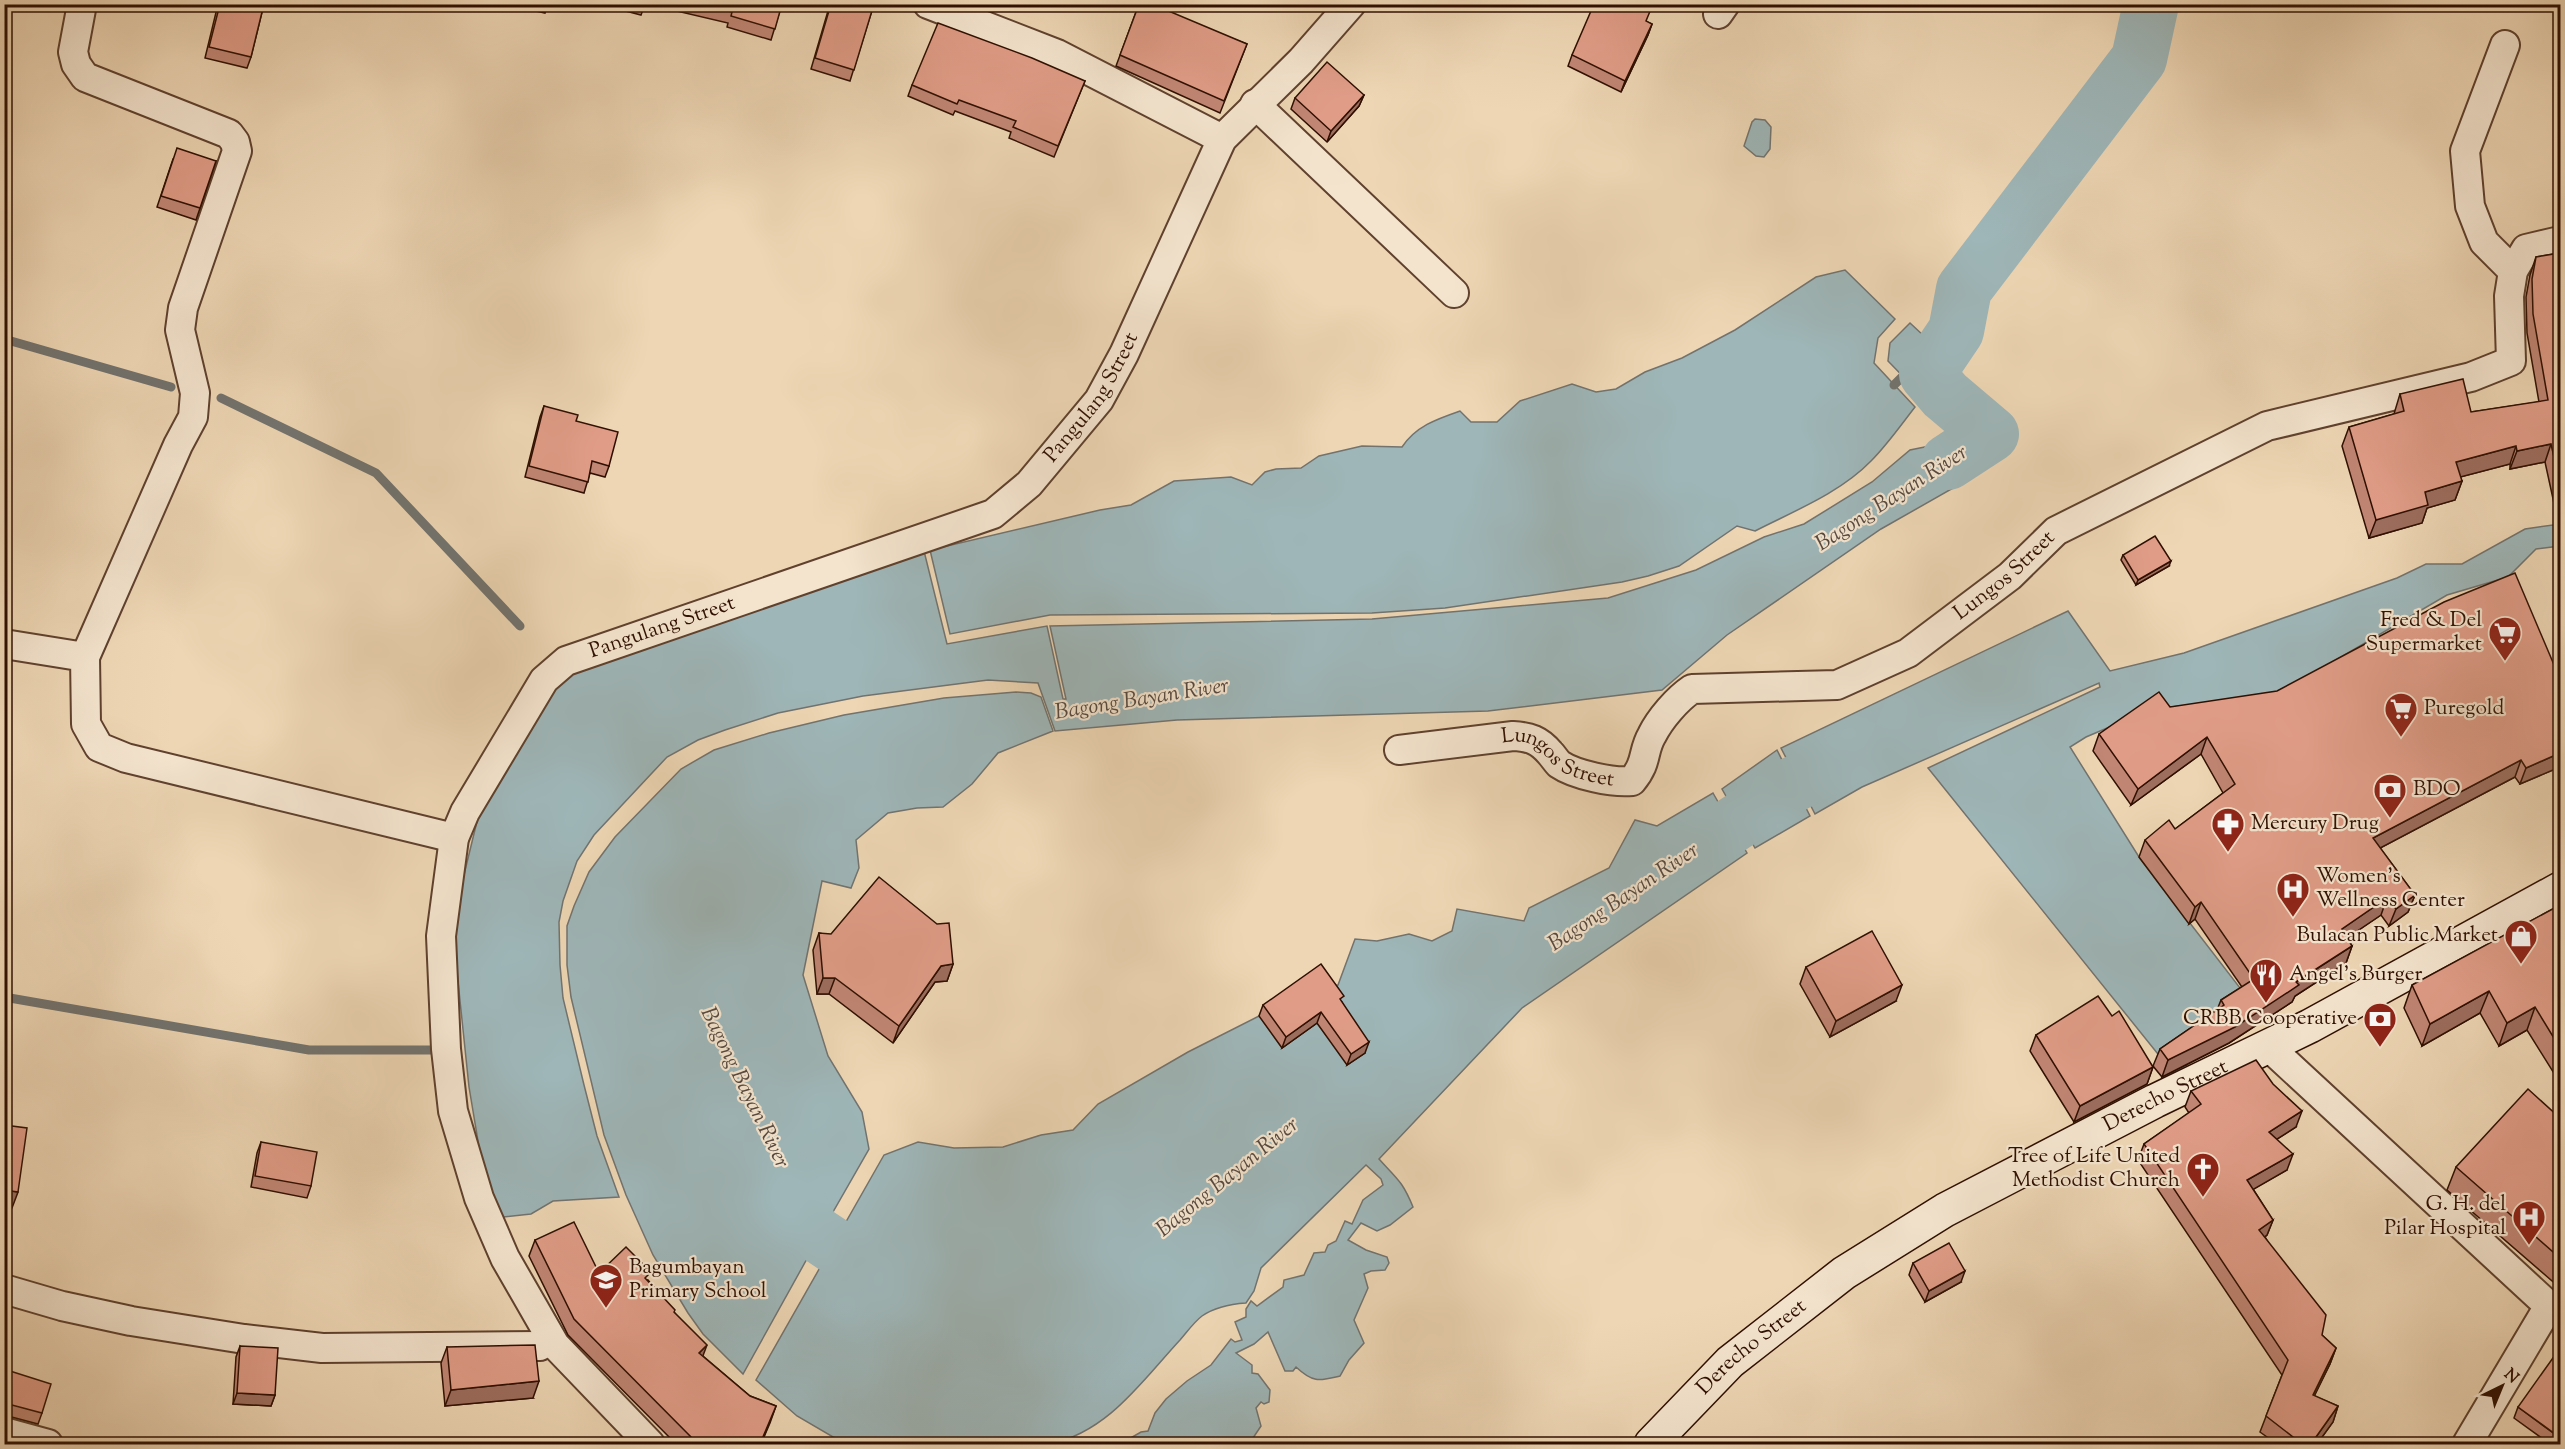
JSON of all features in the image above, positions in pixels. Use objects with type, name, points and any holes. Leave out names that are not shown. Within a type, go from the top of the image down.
[{"type":"main road","name":"Derecho Street","points":[[1651,1444],[1730,1362],[1844,1274],[1946,1210],[2155,1101],[2269,1047],[2560,889]]},
{"type":"street","points":[[82,4],[73,52],[76,64],[85,77],[229,134],[235,142],[237,152],[183,308],[180,330],[195,393],[193,417],[178,445],[85,657],[86,724],[99,747],[126,758],[454,838]]},
{"type":"street","points":[[928,4],[1057,54],[1222,139]]},
{"type":"street","name":"Pangulang Street","points":[[650,1444],[555,1345],[505,1258],[479,1198],[453,1111],[446,1049],[441,936],[454,838],[465,812],[543,680],[566,661],[993,514],[1029,484],[1100,400],[1124,354],[1222,139],[1301,61],[1351,4]]},
{"type":"street","points":[[2505,45],[2465,151],[2470,206],[2484,242],[2513,271]]},
{"type":"street","points":[[1255,104],[1454,293]]},
{"type":"street","name":"Lungos Street","points":[[1399,750],[1525,736],[1539,741],[1559,764],[1599,779],[1619,783],[1632,781],[1642,769],[1651,735],[1682,695],[1692,689],[1837,685],[1908,652],[2010,576],[2056,531],[2267,426],[2471,377],[2511,361],[2509,296],[2513,271],[2526,249],[2560,241]]},
{"type":"street","points":[[4,644],[85,657]]},
{"type":"street","points":[[2269,1047],[2549,1306],[2467,1444]]},
{"type":"street","points":[[4,1289],[62,1306],[131,1321],[244,1339],[300,1345],[322,1347],[555,1345]]},
{"type":"street","points":[[4,1432],[48,1444]]},
{"type":"water","points":[[1755,119],[1765,120],[1771,127],[1770,149],[1764,157],[1756,156],[1744,146]]},
{"type":"water","points":[[1845,270],[1895,319],[1878,338],[1874,363],[1915,407],[1877,455],[1845,483],[1755,531],[1737,526],[1679,566],[1622,582],[1445,608],[1372,613],[1050,615],[950,634],[930,550],[1100,510],[1131,505],[1174,481],[1231,477],[1252,485],[1265,472],[1301,468],[1319,456],[1362,446],[1402,447],[1420,428],[1443,417],[1460,411],[1471,422],[1497,422],[1520,401],[1572,384],[1596,392],[1616,389],[1645,372],[1682,358],[1735,330],[1816,277]]},
{"type":"water","points":[[1910,323],[1955,365],[1945,395],[1924,398],[1888,361],[1890,343]]},
{"type":"water","points":[[1992,407],[2000,418],[2003,430],[1987,447],[1965,461],[1955,487],[1881,529],[1727,635],[1662,690],[1488,711],[1177,720],[1055,731],[1038,683],[988,680],[863,696],[778,713],[698,740],[667,757],[594,835],[577,861],[563,901],[559,922],[563,998],[597,1136],[619,1197],[553,1201],[531,1214],[495,1218],[484,1177],[469,1087],[452,924],[480,809],[560,669],[924,551],[947,644],[1047,626],[1063,699],[1066,699],[1050,626],[1372,619],[1608,598],[1696,570],[1764,537],[1804,524],[1872,482],[1910,450],[1974,437],[1971,416]]},
{"type":"water","points":[[2560,524],[2560,546],[2536,549],[2508,577],[2447,595],[2286,689],[2265,708],[2152,709],[2086,737],[2070,747],[2139,857],[2247,997],[2175,1052],[2190,1070],[2178,1079],[1928,768],[2100,687],[2099,683],[1862,787],[1815,814],[1781,748],[2068,611],[2110,671],[2184,653],[2397,578],[2426,564],[2462,564],[2525,529]]},
{"type":"water","points":[[1016,692],[1031,693],[1041,697],[1053,731],[998,753],[972,784],[943,807],[917,808],[888,813],[856,840],[859,868],[851,888],[822,881],[803,975],[828,1056],[862,1112],[869,1149],[821,1233],[825,1240],[818,1239],[743,1374],[703,1334],[653,1255],[626,1195],[604,1135],[571,997],[567,965],[567,926],[574,906],[589,872],[615,837],[681,769],[714,750],[769,733],[844,715],[944,698]]},
{"type":"water","points":[[1777,750],[1810,816],[1755,848],[1722,789]]},
{"type":"water","points":[[1713,793],[1747,853],[1522,1008],[1379,1159],[1402,1185],[1413,1207],[1390,1225],[1377,1231],[1361,1223],[1348,1240],[1366,1250],[1387,1257],[1389,1263],[1385,1270],[1364,1274],[1368,1288],[1354,1320],[1364,1343],[1349,1360],[1340,1376],[1316,1379],[1307,1376],[1296,1367],[1293,1371],[1285,1371],[1268,1332],[1254,1344],[1236,1353],[1252,1365],[1252,1373],[1258,1374],[1270,1390],[1269,1402],[1264,1404],[1261,1402],[1256,1408],[1261,1426],[1249,1444],[1120,1444],[1141,1432],[1148,1431],[1155,1413],[1166,1399],[1211,1365],[1231,1339],[1235,1342],[1242,1340],[1235,1322],[1246,1317],[1246,1309],[1251,1301],[1257,1306],[1283,1287],[1284,1280],[1304,1275],[1314,1253],[1325,1252],[1328,1245],[1336,1241],[1345,1221],[1352,1224],[1363,1200],[1383,1185],[1381,1179],[1366,1165],[1261,1268],[1254,1291],[1246,1303],[1223,1306],[1202,1316],[1137,1388],[1107,1417],[1071,1438],[1050,1444],[845,1444],[797,1416],[756,1380],[884,1155],[918,1142],[954,1148],[1003,1147],[1041,1135],[1073,1130],[1098,1104],[1188,1052],[1259,1016],[1282,1048],[1317,1023],[1326,1035],[1326,987],[1338,985],[1355,939],[1377,941],[1409,934],[1432,941],[1452,931],[1457,909],[1524,921],[1529,908],[1609,868],[1635,820],[1657,826]]},
{"type":"building","points":[[220,4],[264,4],[251,57],[209,47]]},
{"type":"building","points":[[700,4],[782,4],[775,29],[731,16],[732,12]]},
{"type":"building","points":[[831,4],[874,4],[854,70],[815,58]]},
{"type":"building","points":[[1139,4],[1152,4],[1247,44],[1224,101],[1120,55]]},
{"type":"building","points":[[1594,4],[1653,4],[1646,21],[1652,24],[1625,81],[1572,55]]},
{"type":"building","points":[[938,23],[1032,58],[1085,81],[1058,146],[1013,127],[1016,121],[959,100],[957,104],[912,85]]},
{"type":"building","points":[[1327,62],[1364,95],[1331,131],[1295,98]]},
{"type":"building","points":[[177,148],[216,161],[200,208],[161,196]]},
{"type":"building","points":[[2560,253],[2560,484],[2551,444],[2517,451],[2516,446],[2456,462],[2462,481],[2425,492],[2428,505],[2376,520],[2349,427],[2404,411],[2400,394],[2463,379],[2471,412],[2548,400],[2533,314],[2532,279],[2536,257]]},
{"type":"building","points":[[544,406],[578,415],[576,421],[618,432],[609,466],[592,461],[588,482],[529,466]]},
{"type":"building","points":[[2155,536],[2171,561],[2138,580],[2123,555]]},
{"type":"building","points":[[2515,573],[2560,679],[2560,753],[2526,768],[2521,760],[2373,838],[2415,895],[2396,909],[2387,898],[2342,929],[2352,946],[2296,982],[2299,985],[2235,1027],[2168,1060],[2160,1049],[2224,1005],[2221,1000],[2254,979],[2201,902],[2195,907],[2145,840],[2169,820],[2175,829],[2235,784],[2207,737],[2138,789],[2099,734],[2159,692],[2170,707],[2277,691],[2444,602]]},
{"type":"building","points":[[879,877],[937,924],[949,923],[953,964],[941,966],[899,1026],[835,978],[823,978],[819,933],[831,934]]},
{"type":"building","name":"Bulacan Public Market","points":[[2560,905],[2560,1048],[2535,1007],[2507,1023],[2489,991],[2430,1024],[2412,985]]},
{"type":"building","points":[[1872,931],[1902,985],[1836,1021],[1806,967]]},
{"type":"building","points":[[1321,964],[1344,996],[1340,999],[1369,1042],[1351,1054],[1321,1012],[1286,1037],[1263,1005]]},
{"type":"building","points":[[2098,996],[2112,1016],[2119,1011],[2153,1067],[2080,1106],[2036,1035]]},
{"type":"building","points":[[2256,1060],[2273,1084],[2302,1111],[2269,1132],[2293,1154],[2247,1180],[2273,1220],[2259,1230],[2326,1315],[2322,1335],[2336,1348],[2313,1395],[2338,1406],[2311,1444],[2302,1444],[2266,1416],[2288,1360],[2144,1144],[2201,1104],[2191,1091]]},
{"type":"building","name":"G. H. del Pilar Hospital","points":[[2528,1089],[2560,1118],[2560,1258],[2456,1167]]},
{"type":"building","points":[[4,1125],[27,1128],[18,1192],[4,1190]]},
{"type":"building","points":[[261,1142],[317,1152],[311,1186],[255,1176]]},
{"type":"building","name":"Bagumbayan Primary School","points":[[574,1222],[599,1273],[626,1247],[651,1272],[645,1278],[675,1310],[674,1312],[707,1345],[699,1353],[750,1396],[776,1406],[760,1444],[698,1444],[574,1319],[535,1240]]},
{"type":"building","points":[[1949,1243],[1965,1271],[1929,1291],[1913,1263]]},
{"type":"building","points":[[535,1345],[539,1381],[451,1390],[447,1347]]},
{"type":"building","points":[[240,1346],[278,1348],[275,1395],[237,1393]]},
{"type":"building","points":[[2560,1348],[2560,1432],[2558,1436],[2518,1407]]},
{"type":"building","points":[[10,1371],[51,1384],[42,1413],[12,1405],[4,1407],[4,1388]]},
{"type":"waterway","name":"Bagong Bayan River","points":[[1948,462],[1991,434],[1945,395],[1927,374],[1956,331],[1964,289],[2139,59],[2151,4]]},
{"type":"waterway","points":[[4,339],[171,387]]},
{"type":"waterway","points":[[1894,385],[1903,376],[1915,375]]},
{"type":"waterway","points":[[221,398],[376,473],[520,626]]},
{"type":"waterway","name":"Bagong Bayan River","points":[[1668,868],[1794,784],[1867,749]]},
{"type":"waterway","points":[[4,997],[309,1050],[441,1050]]},
{"type":"waterway","name":"Bagong Bayan River","points":[[786,1177],[812,1231],[833,1245],[901,1278]]},
{"type":"place","name":"Fred & Del Supermarket","points":[[2505,662]]},
{"type":"place","name":"Puregold","points":[[2401,738]]},
{"type":"place","name":"BDO","points":[[2390,819]]},
{"type":"place","name":"Mercury Drug","points":[[2228,853]]},
{"type":"place","name":"Women’s Wellness Center","points":[[2293,918]]},
{"type":"place","name":"Bulacan Public Market","points":[[2521,965]]},
{"type":"place","name":"Angel's Burger","points":[[2266,1004]]},
{"type":"place","name":"CRBB Cooperative","points":[[2380,1048]]},
{"type":"place","name":"Tree of Life United Methodist Church","points":[[2203,1198]]},
{"type":"place","name":"G. H. del Pilar Hospital","points":[[2529,1246]]},
{"type":"place","name":"Bagumbayan Primary School","points":[[606,1309]]}]
